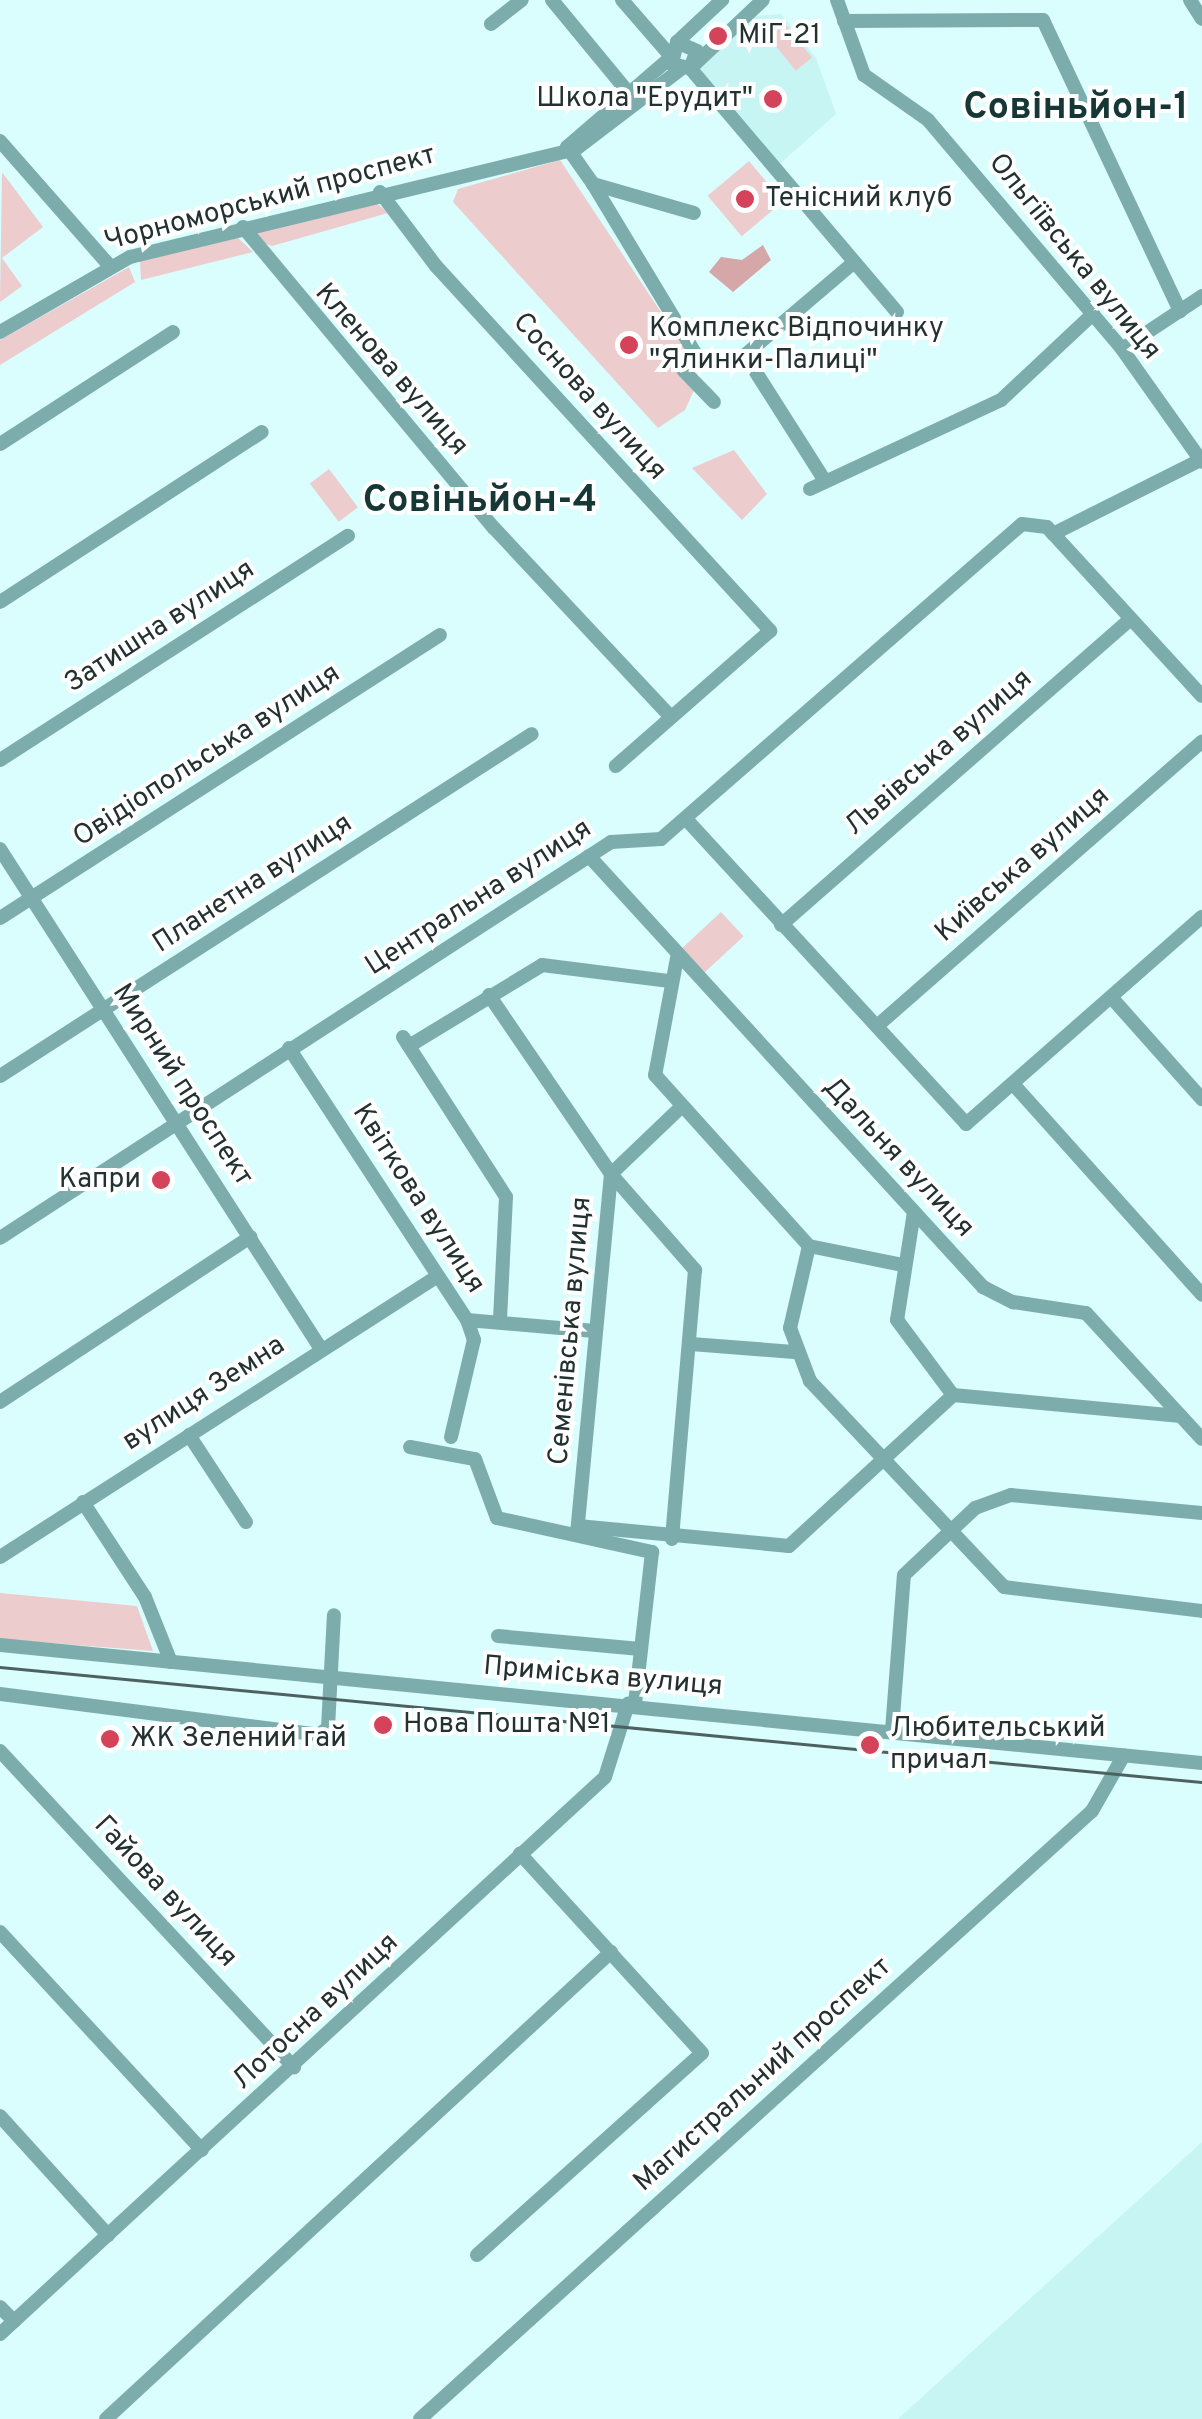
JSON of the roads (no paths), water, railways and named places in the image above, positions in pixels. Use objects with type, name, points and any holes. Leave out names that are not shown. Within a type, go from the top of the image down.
[{"type":"street","points":[[491,24],[522,0]]},
{"type":"street","points":[[552,0],[627,91]]},
{"type":"street","points":[[623,0],[681,57],[897,312]]},
{"type":"street","points":[[567,147],[681,57],[722,0]]},
{"type":"street","points":[[567,147],[627,91],[763,0]]},
{"type":"street","name":"Ольгіївська вулиця","points":[[837,0],[864,75],[928,120],[1122,349],[1201,460]]},
{"type":"street","points":[[1190,0],[1202,20]]},
{"type":"street","points":[[844,21],[1043,20],[1180,311]]},
{"type":"street","points":[[0,142],[109,265]]},
{"type":"street","points":[[567,147],[695,352],[684,371],[714,402]]},
{"type":"street","name":"Чорноморський проспект","points":[[0,332],[109,265],[243,227],[567,147]]},
{"type":"street","points":[[593,184],[694,214]]},
{"type":"street","name":"Соснова вулиця","points":[[380,192],[436,266],[770,630],[670,717]]},
{"type":"street","name":"Кленова вулиця","points":[[243,227],[494,528],[670,717]]},
{"type":"street","points":[[826,481],[745,355],[852,263]]},
{"type":"street","points":[[1122,349],[1202,296]]},
{"type":"street","points":[[810,489],[1001,400],[1093,314]]},
{"type":"street","points":[[0,444],[173,332]]},
{"type":"street","points":[[0,602],[262,432]]},
{"type":"street","points":[[1201,460],[1053,534],[1202,696]]},
{"type":"street","name":"Центральна вулиця","points":[[0,1238],[588,856],[621,837],[662,839],[1014,528],[1030,522],[1053,534]]},
{"type":"street","name":"Затишна вулиця","points":[[0,760],[348,536]]},
{"type":"street","name":"Львівська вулиця","points":[[781,926],[1130,618]]},
{"type":"street","name":"Овідіопольська вулиця","points":[[0,918],[440,635]]},
{"type":"street","points":[[616,766],[670,717]]},
{"type":"street","name":"Планетна вулиця","points":[[0,1076],[532,734]]},
{"type":"street","name":"Київська вулиця","points":[[877,1026],[1202,740]]},
{"type":"street","points":[[686,819],[966,1124],[1202,918]]},
{"type":"street","name":"Мирний проспект","points":[[0,850],[320,1349]]},
{"type":"street","name":"Дальня вулиця","points":[[588,856],[677,958],[993,1295],[1086,1314],[1202,1439]]},
{"type":"street","points":[[677,958],[668,981],[653,1066],[679,1109],[809,1246],[902,1264]]},
{"type":"street","points":[[500,1321],[506,1197],[406,1041],[556,962],[668,981]]},
{"type":"street","points":[[489,994],[611,1174],[692,1264],[691,1344],[672,1539],[789,1546],[952,1395]]},
{"type":"street","points":[[1111,997],[1202,1098]]},
{"type":"street","name":"Квіткова вулиця","points":[[289,1048],[467,1320],[595,1331]]},
{"type":"street","points":[[1012,1084],[1202,1295]]},
{"type":"street","name":"Семенівська вулиця","points":[[672,1539],[578,1526],[611,1174],[679,1109]]},
{"type":"street","points":[[914,1212],[902,1264],[900,1331],[952,1395],[1181,1416]]},
{"type":"street","points":[[0,1402],[250,1237]]},
{"type":"street","points":[[809,1246],[790,1328],[794,1352],[884,1460],[1012,1590],[1202,1611]]},
{"type":"street","name":"вулиця Земна","points":[[0,1558],[438,1276]]},
{"type":"street","points":[[451,1438],[474,1340],[467,1320]]},
{"type":"street","points":[[691,1344],[794,1352]]},
{"type":"street","points":[[189,1435],[246,1522]]},
{"type":"street","name":"Лотосна вулиця","points":[[0,2334],[294,2067],[604,1777],[632,1704],[652,1552],[497,1518],[475,1459],[410,1446]]},
{"type":"street","points":[[892,1730],[901,1583],[982,1503],[1010,1494],[1202,1513]]},
{"type":"street","points":[[83,1502],[145,1598],[171,1662]]},
{"type":"street","points":[[0,1694],[318,1735],[328,1728],[334,1615]]},
{"type":"street","points":[[498,1636],[640,1649]]},
{"type":"street","name":"Приміська вулиця","points":[[0,1645],[632,1704],[1202,1763]]},
{"type":"street","name":"Гайова вулиця","points":[[0,1751],[294,2067]]},
{"type":"street","name":"Магистральний проспект","points":[[420,2419],[1092,1811],[1124,1755]]},
{"type":"street","points":[[477,2255],[702,2052],[520,1854]]},
{"type":"street","points":[[0,1932],[202,2150]]},
{"type":"street","points":[[106,2419],[610,1952]]},
{"type":"street","points":[[0,2116],[108,2235]]},
{"type":"street","points":[[0,2307],[14,2322]]},
{"type":"tram line","points":[[0,1667],[1202,1782]]},
{"type":"place","name":"МіГ-21","points":[[718,36]]},
{"type":"place","name":"Школа \"Ерудит\"","points":[[773,99]]},
{"type":"place","name":"Тенісний клуб","points":[[745,199]]},
{"type":"place","name":"Комплекс Відпочинку \"Ялинки-Палиці\"","points":[[629,345]]},
{"type":"place","name":"Капри","points":[[161,1180]]},
{"type":"place","name":"Нова Пошта №1","points":[[383,1725]]},
{"type":"place","name":"ЖК Зелений гай","points":[[110,1739]]},
{"type":"place","name":"Любительський причал","points":[[870,1745]]},
{"type":"district","name":"Совіньйон-1","points":[[1076,109]]},
{"type":"district","name":"Совіньйон-4","points":[[480,502]]}]
